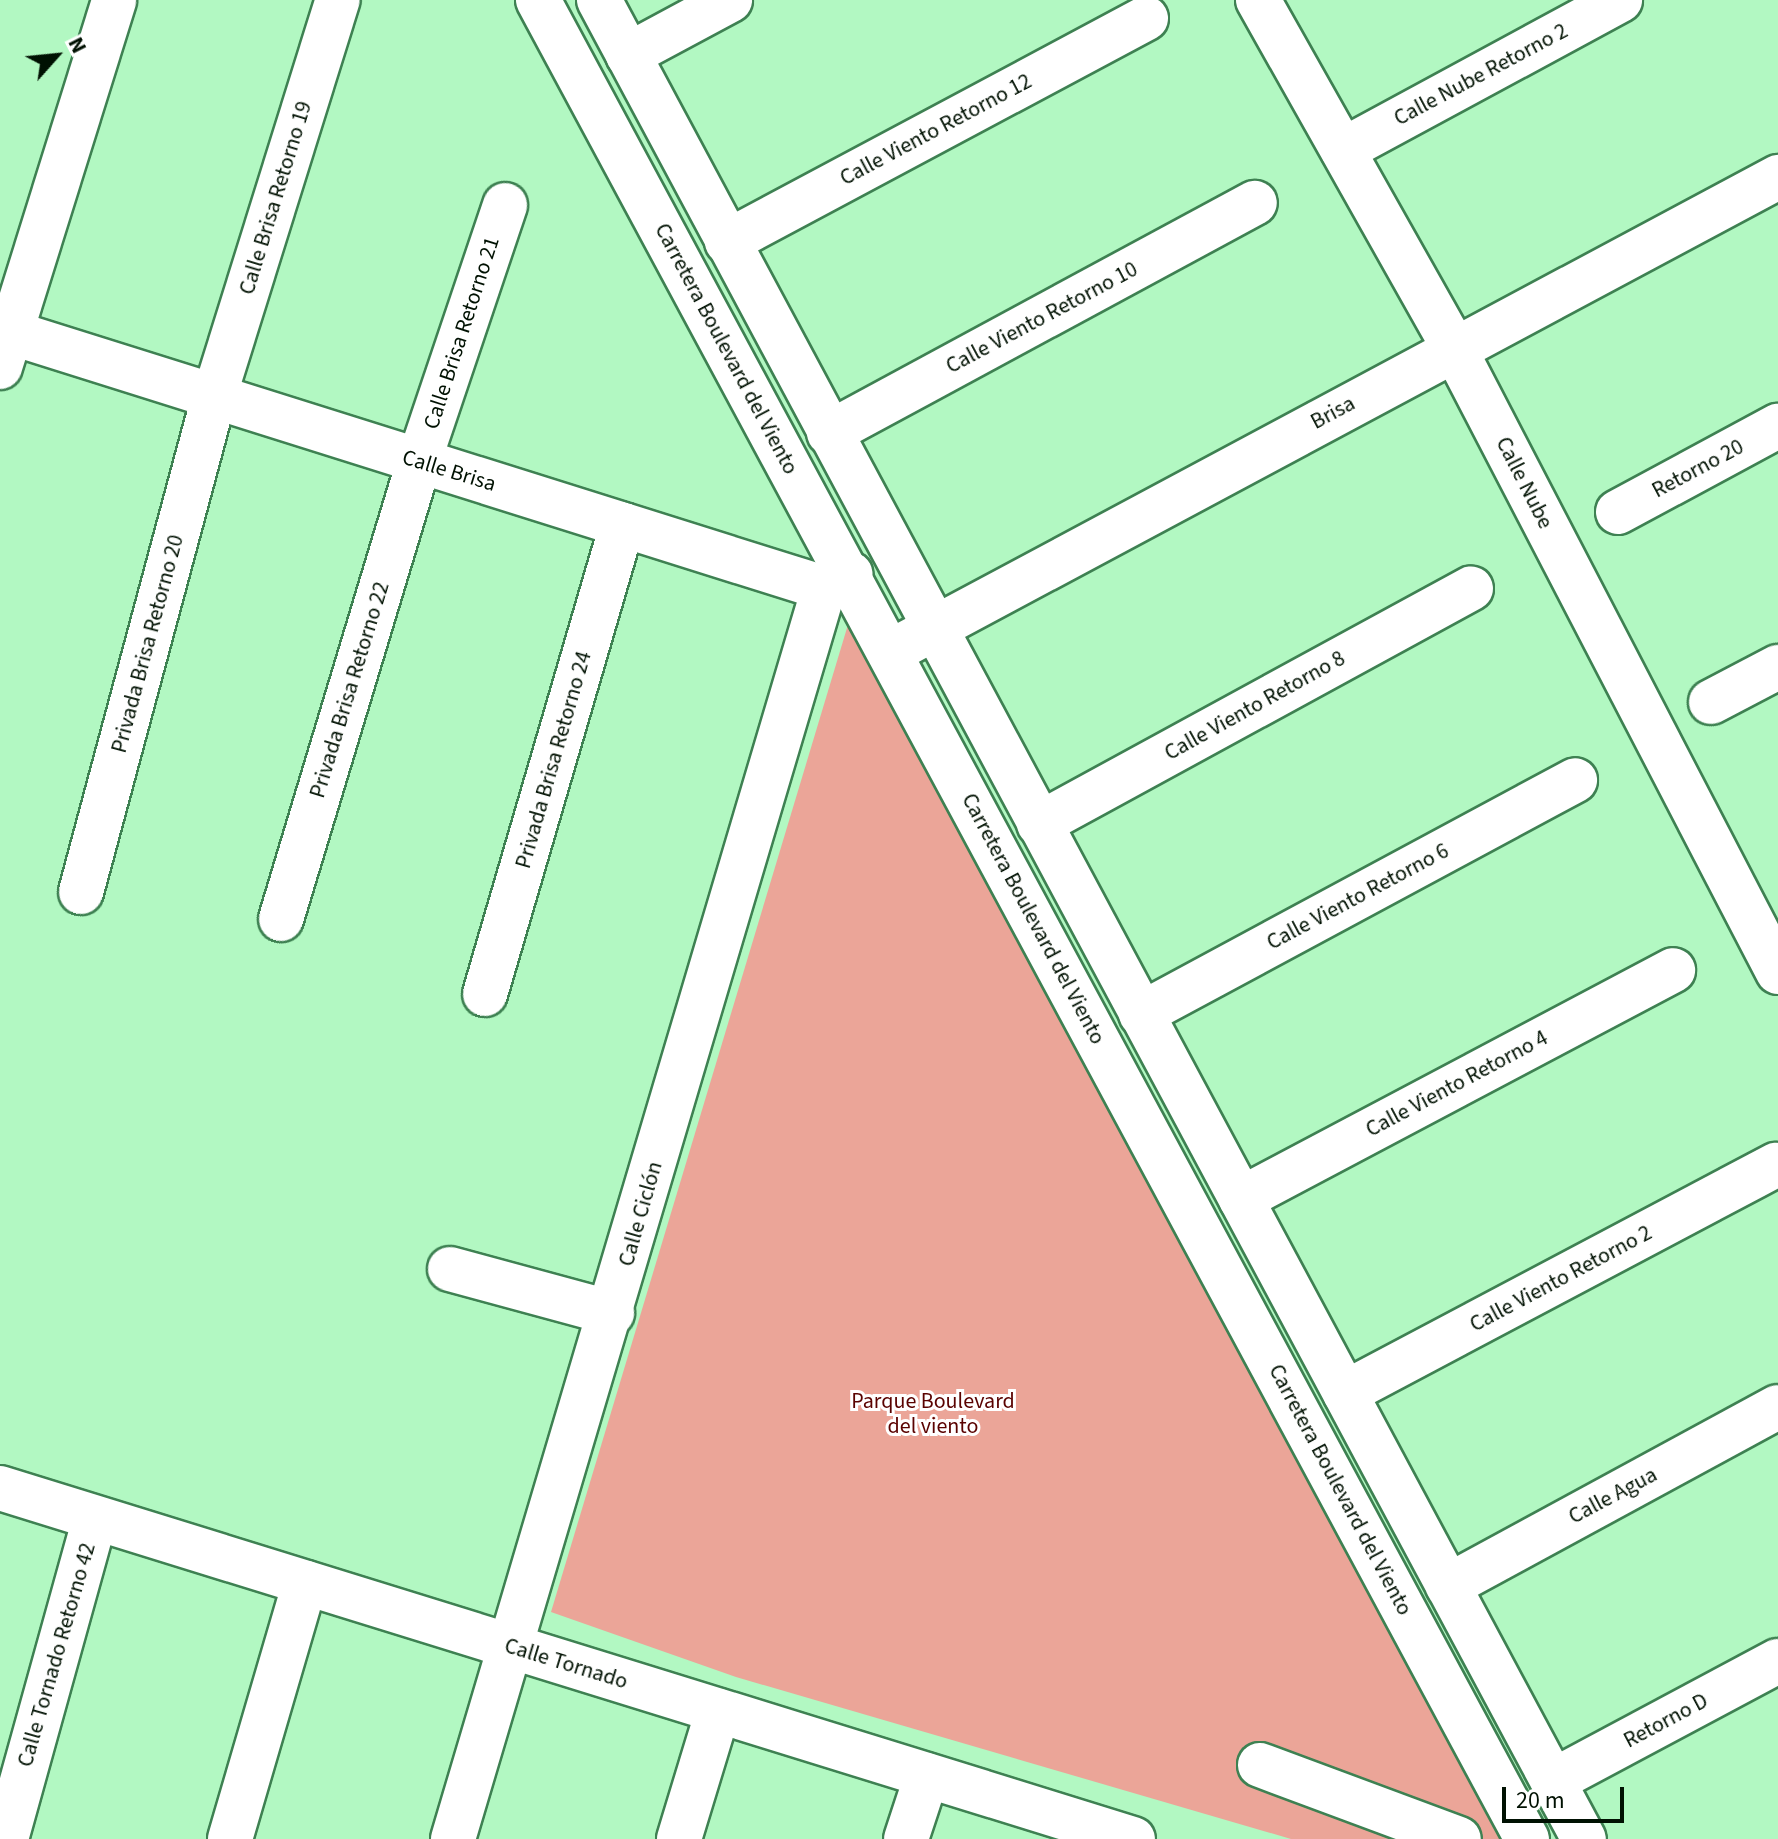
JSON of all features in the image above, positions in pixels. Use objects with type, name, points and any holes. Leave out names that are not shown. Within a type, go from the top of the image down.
[{"type":"street","points":[[3,343],[114,0]]},
{"type":"street","name":"Calle Brisa Retorno 19","points":[[214,397],[338,0]]},
{"type":"street","points":[[599,0],[1584,1839]]},
{"type":"street","points":[[628,55],[730,0]]},
{"type":"street","name":"Calle Nube","points":[[1258,0],[1454,348],[1778,972]]},
{"type":"street","name":"Calle Nube Retorno 2","points":[[1343,150],[1620,0]]},
{"type":"street","name":"Carretera Boulevard del Viento","points":[[540,1],[836,582],[889,652],[1527,1839]]},
{"type":"street","name":"Calle Viento Retorno 12","points":[[727,242],[1146,18]]},
{"type":"street","name":"Brisa","points":[[889,652],[1778,177]]},
{"type":"street","name":"Calle Viento Retorno 10","points":[[829,433],[1255,203]]},
{"type":"street","name":"Calle Brisa Retorno 21","points":[[419,461],[505,205]]},
{"type":"street","name":"Calle Brisa","points":[[3,343],[214,397],[622,525],[836,582]]},
{"type":"street","name":"Privada Brisa Retorno 20","points":[[81,892],[214,397]]},
{"type":"street","name":"Retorno 20","points":[[1618,512],[1778,426]]},
{"type":"street","name":"Privada Brisa Retorno 22","points":[[281,919],[419,461]]},
{"type":"street","name":"Privada Brisa Retorno 24","points":[[485,994],[622,525]]},
{"type":"street","points":[[836,582],[892,551]]},
{"type":"street","name":"Calle Ciclón","points":[[453,1839],[514,1648],[612,1313],[836,582]]},
{"type":"street","name":"Calle Viento Retorno 8","points":[[1039,824],[1471,588]]},
{"type":"street","points":[[1711,702],[1778,667]]},
{"type":"street","name":"Calle Viento Retorno 6","points":[[1141,1014],[1575,780]]},
{"type":"street","name":"Calle Viento Retorno 4","points":[[1241,1199],[1673,970]]},
{"type":"street","name":"Calle Viento Retorno 2","points":[[1345,1393],[1776,1165]]},
{"type":"street","points":[[450,1269],[612,1313]]},
{"type":"street","name":"Calle Agua","points":[[1448,1586],[1778,1407]]},
{"type":"street","name":"Calle Tornado","points":[[0,1488],[1131,1839]]},
{"type":"street","name":"Calle Tornado Retorno 42","points":[[6,1839],[95,1518]]},
{"type":"street","points":[[230,1839],[305,1583]]},
{"type":"street","name":"Retorno D","points":[[1553,1781],[1778,1661]]},
{"type":"street","points":[[679,1839],[718,1711]]},
{"type":"street","points":[[1260,1765],[1459,1839]]},
{"type":"street","points":[[906,1839],[927,1775]]},
{"type":"green space","name":"Parque Boulevard del viento","points":[[853,608],[1512,1839],[1291,1839],[736,1677],[551,1612]]}]
